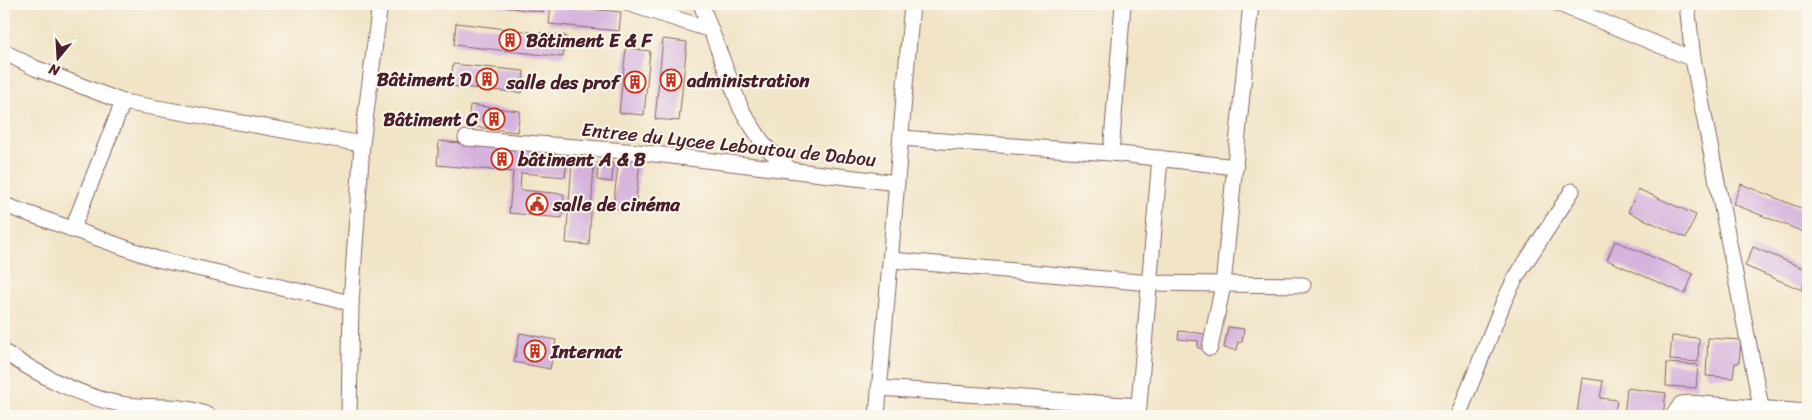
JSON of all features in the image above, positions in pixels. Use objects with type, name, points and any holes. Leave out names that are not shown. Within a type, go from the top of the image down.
[{"type":"street","points":[[349,416],[351,303],[362,144],[380,4]]},
{"type":"street","points":[[630,4],[711,30]]},
{"type":"street","points":[[701,4],[741,109],[764,145],[791,170]]},
{"type":"street","points":[[877,416],[892,260],[912,4]]},
{"type":"street","points":[[1111,153],[1123,4]]},
{"type":"street","points":[[1210,348],[1223,285],[1252,4]]},
{"type":"street","points":[[1559,4],[1693,59]]},
{"type":"street","points":[[1687,4],[1693,59],[1761,407]]},
{"type":"street","points":[[4,52],[35,68],[123,102],[362,144]]},
{"type":"street","points":[[72,230],[123,102]]},
{"type":"street","name":"Entree du Lycee Leboutou de Dabou","points":[[466,138],[638,152],[897,183]]},
{"type":"street","points":[[901,138],[1111,153],[1236,167]]},
{"type":"street","points":[[879,388],[1138,411],[1160,158]]},
{"type":"street","points":[[1458,416],[1504,301],[1516,277],[1572,191]]},
{"type":"street","points":[[4,205],[157,260],[351,303]]},
{"type":"street","points":[[892,260],[1150,283],[1303,285]]},
{"type":"street","points":[[4,352],[39,375],[81,392],[124,405],[197,410],[210,416]]},
{"type":"street","points":[[1673,416],[1681,404],[1761,407],[1808,412]]},
{"type":"building","points":[[481,4],[544,4],[543,12]]},
{"type":"building","points":[[551,5],[621,12],[619,31],[549,24]]},
{"type":"building","name":"Bâtiment E & F","points":[[456,23],[566,36],[563,57],[454,45]]},
{"type":"building","name":"administration","points":[[663,39],[687,42],[679,121],[655,119]]},
{"type":"building","name":"salle des prof","points":[[626,48],[650,51],[644,115],[619,113]]},
{"type":"building","name":"Bâtiment D","points":[[453,64],[524,71],[522,93],[451,86]]},
{"type":"building","name":"Bâtiment C","points":[[470,105],[520,111],[517,132],[468,126]]},
{"type":"building","name":"bâtiment A & B","points":[[439,141],[568,153],[565,177],[521,173],[520,190],[564,194],[562,218],[509,213],[513,172],[437,165]]},
{"type":"building","points":[[619,157],[640,160],[635,211],[613,208]]},
{"type":"building","points":[[572,162],[594,164],[589,245],[566,243]]},
{"type":"building","points":[[598,162],[613,163],[612,182],[597,180]]},
{"type":"building","points":[[1741,184],[1808,211],[1806,233],[1733,204]]},
{"type":"building","points":[[1638,189],[1696,215],[1686,238],[1628,212]]},
{"type":"building","points":[[1615,241],[1693,274],[1685,294],[1607,260]]},
{"type":"building","points":[[1753,247],[1808,270],[1802,290],[1745,266]]},
{"type":"building","points":[[1228,327],[1244,329],[1242,342],[1238,342],[1237,350],[1224,348]]},
{"type":"building","points":[[1179,331],[1207,334],[1205,349],[1198,348],[1198,341],[1178,339]]},
{"type":"building","name":"Internat","points":[[520,333],[556,340],[550,369],[514,362]]},
{"type":"building","points":[[1672,336],[1699,338],[1698,362],[1670,360]]},
{"type":"building","points":[[1708,338],[1741,340],[1739,363],[1735,363],[1733,378],[1706,376]]},
{"type":"building","points":[[1667,363],[1698,365],[1696,388],[1666,386]]},
{"type":"building","points":[[1582,378],[1603,381],[1600,398],[1617,400],[1615,412],[1599,410],[1598,416],[1577,413]]},
{"type":"building","points":[[1627,388],[1666,393],[1663,416],[1624,416]]},
{"type":"place","name":"Bâtiment E & F","points":[[510,40]]},
{"type":"place","name":"Bâtiment D","points":[[487,79]]},
{"type":"place","name":"administration","points":[[671,80]]},
{"type":"place","name":"salle des prof","points":[[635,82]]},
{"type":"place","name":"Bâtiment C","points":[[494,119]]},
{"type":"place","name":"bâtiment A & B","points":[[502,159]]},
{"type":"place","name":"salle de cinéma","points":[[537,204]]},
{"type":"place","name":"Internat","points":[[535,351]]}]
